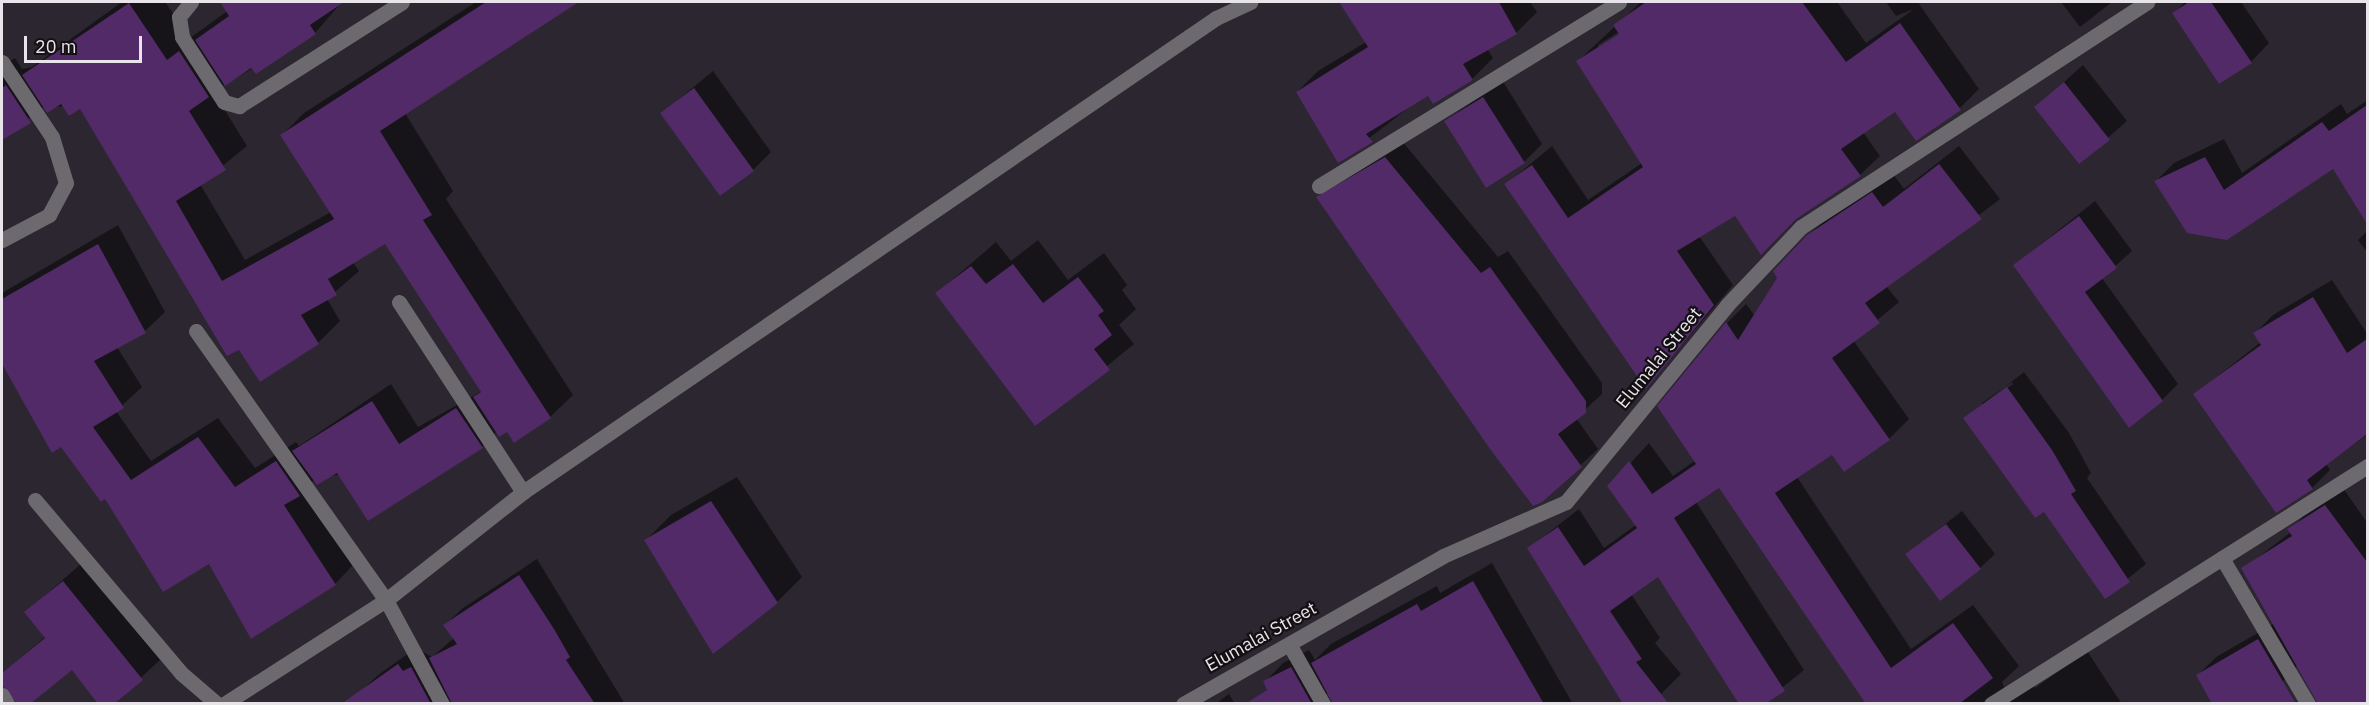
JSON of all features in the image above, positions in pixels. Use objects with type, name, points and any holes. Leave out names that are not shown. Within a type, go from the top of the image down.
[{"type":"street","points":[[191,2],[179,17],[182,37],[224,102],[238,106],[250,104],[402,2]]},
{"type":"street","points":[[224,704],[386,600],[523,492],[1216,18],[1250,2]]},
{"type":"street","points":[[1319,186],[1619,2]]},
{"type":"street","name":"Elumalai Street","points":[[1183,704],[1443,556],[1566,502],[1727,305],[1801,227],[2147,2]]},
{"type":"street","points":[[2,62],[52,137],[66,183],[50,215],[2,240]]},
{"type":"street","points":[[399,302],[523,492]]},
{"type":"street","points":[[196,330],[386,600],[442,704]]},
{"type":"street","points":[[1991,704],[2367,466]]},
{"type":"street","points":[[35,500],[181,673],[217,704]]},
{"type":"street","points":[[2222,558],[2308,704]]},
{"type":"street","points":[[1289,644],[1323,704]]},
{"type":"street","points":[[2,695],[7,704]]},
{"type":"building","points":[[220,2],[344,2],[310,25],[316,34],[256,74],[251,68],[225,86],[195,40],[229,16]]},
{"type":"building","points":[[486,2],[579,2],[380,131],[432,215],[423,220],[551,418],[514,443],[507,432],[499,437],[473,397],[481,392],[385,244],[328,279],[337,295],[301,315],[319,344],[260,382],[239,350],[227,356],[80,109],[69,116],[61,104],[47,113],[22,75],[129,3],[167,60],[179,51],[209,97],[189,111],[226,170],[176,201],[222,281],[334,219],[280,135]]},
{"type":"building","points":[[1339,2],[1499,2],[1517,34],[1463,64],[1473,80],[1433,104],[1428,96],[1366,134],[1373,142],[1338,163],[1296,92],[1368,47]]},
{"type":"building","points":[[1646,2],[1802,2],[1846,62],[1900,23],[1961,110],[1916,141],[1895,112],[1841,149],[1861,176],[1796,219],[1761,255],[1735,216],[1677,251],[1714,305],[1646,389],[1504,184],[1532,165],[1568,218],[1643,167],[1576,61],[1619,34],[1613,25]]},
{"type":"building","points":[[2189,2],[2211,2],[2252,63],[2219,84],[2172,13]]},
{"type":"building","points":[[2064,82],[2110,140],[2079,164],[2034,107]]},
{"type":"building","points":[[6,85],[31,123],[2,140],[2,88]]},
{"type":"building","points":[[694,88],[754,171],[720,196],[660,113]]},
{"type":"building","points":[[1483,97],[1525,163],[1486,188],[1444,121]]},
{"type":"building","points":[[2367,105],[2367,224],[2333,169],[2227,240],[2187,233],[2154,181],[2205,157],[2224,190],[2322,122],[2329,131]]},
{"type":"building","points":[[1385,157],[1481,273],[1490,267],[1586,401],[1586,413],[1558,434],[1582,467],[1542,502],[1533,506],[1490,449],[1316,197]]},
{"type":"building","points":[[1939,164],[1982,219],[1865,303],[1880,323],[1832,358],[1890,440],[1844,472],[1832,455],[1775,493],[1891,668],[1953,623],[1993,678],[1959,704],[1866,704],[1719,488],[1674,518],[1785,691],[1765,704],[1739,704],[1658,577],[1610,611],[1642,659],[1636,662],[1669,704],[1623,704],[1527,548],[1558,527],[1584,566],[1637,528],[1607,486],[1629,461],[1652,494],[1696,464],[1657,406],[1726,322],[1738,340],[1777,278],[1773,271],[1807,235],[1872,192],[1883,207]]},
{"type":"building","points":[[2079,216],[2117,268],[2085,292],[2163,401],[2129,428],[2013,265]]},
{"type":"building","points":[[98,244],[146,333],[94,361],[124,408],[93,427],[131,480],[198,437],[235,487],[276,461],[300,496],[284,505],[336,585],[251,639],[209,564],[163,592],[105,499],[101,502],[61,447],[52,453],[2,364],[2,299]]},
{"type":"building","points":[[1013,264],[1043,303],[1078,277],[1104,311],[1098,315],[1112,335],[1094,349],[1110,370],[1035,426],[935,293],[971,266],[986,284]]},
{"type":"building","points":[[2313,297],[2347,353],[2367,339],[2367,434],[2307,480],[2313,489],[2276,513],[2193,394],[2261,345],[2253,333]]},
{"type":"building","points":[[2007,387],[2052,450],[2076,491],[2071,494],[2130,582],[2105,599],[2044,512],[2035,518],[1963,418]]},
{"type":"building","points":[[372,401],[399,444],[456,408],[483,448],[368,521],[337,473],[317,485],[292,451]]},
{"type":"building","points":[[711,501],[778,603],[713,654],[644,540]]},
{"type":"building","points":[[2325,505],[2367,562],[2367,704],[2318,704],[2241,568],[2292,536],[2287,529]]},
{"type":"building","points":[[1946,524],[1981,569],[1940,601],[1905,554]]},
{"type":"building","points":[[519,575],[554,629],[570,657],[566,660],[595,704],[452,704],[429,658],[457,644],[443,625]]},
{"type":"building","points":[[63,581],[143,680],[114,704],[98,704],[72,670],[30,704],[17,704],[2,685],[2,673],[45,638],[24,612]]},
{"type":"building","points":[[1473,581],[1544,704],[1333,704],[1311,663],[1417,604],[1421,611]]},
{"type":"building","points":[[2258,639],[2296,704],[2212,704],[2196,675]]},
{"type":"building","points":[[398,664],[403,671],[411,667],[431,704],[341,704]]},
{"type":"building","points":[[1291,667],[1312,704],[1245,704],[1267,690],[1263,681]]}]
